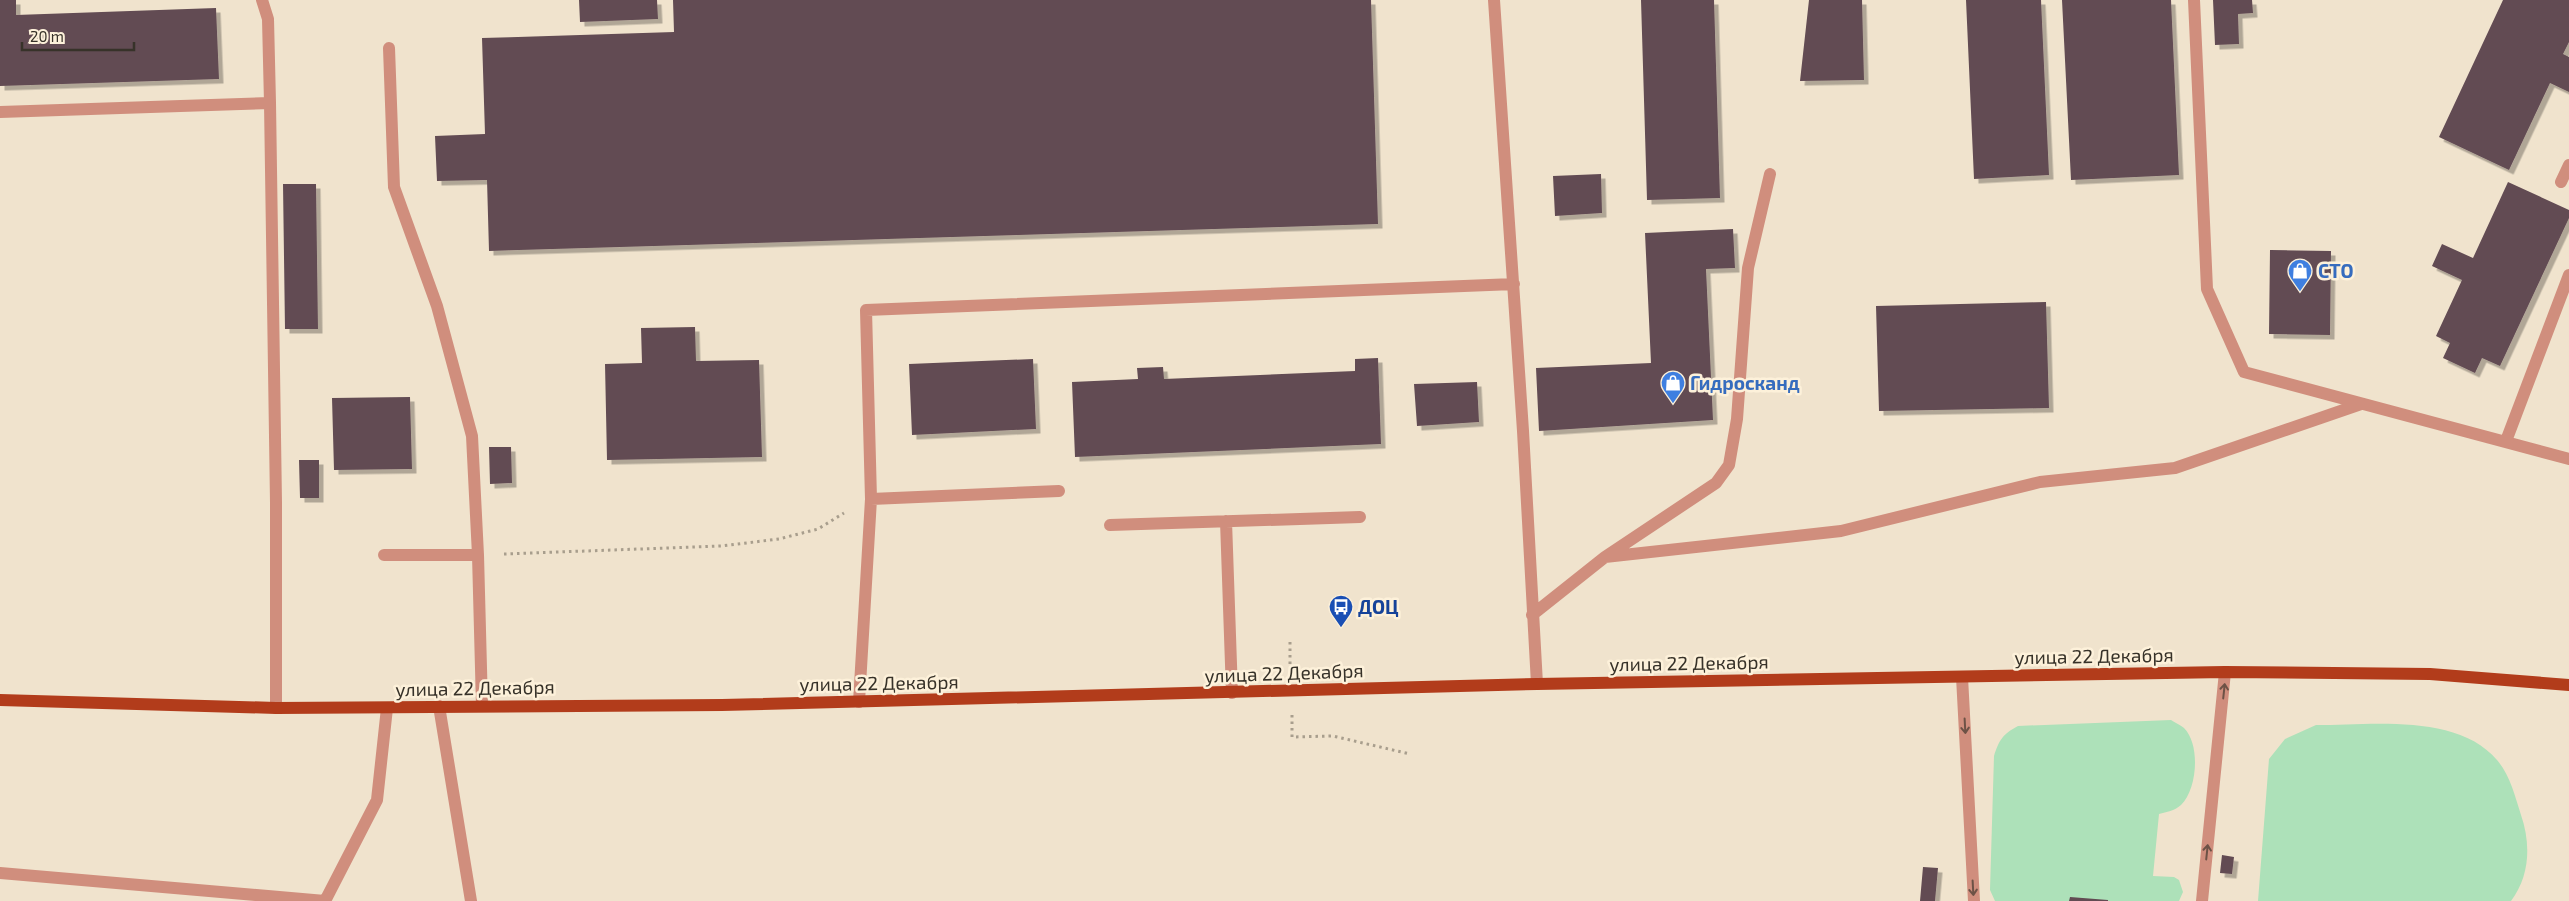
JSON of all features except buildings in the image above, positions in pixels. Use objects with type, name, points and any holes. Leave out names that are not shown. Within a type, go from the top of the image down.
[{"type":"main road","name":"улица 22 Декабря","points":[[0,700],[276,708],[387,708],[859,702],[1537,684],[2226,672],[2430,674],[2569,685]]},
{"type":"lane","points":[[262,0],[268,19],[270,103],[276,502],[276,708]]},
{"type":"lane","points":[[1494,0],[1514,284],[1537,684]]},
{"type":"lane","points":[[2194,0],[2207,289],[2244,372],[2569,458]]},
{"type":"lane","points":[[389,48],[394,187],[437,306],[472,436],[478,555],[482,706]]},
{"type":"lane","points":[[0,112],[270,103]]},
{"type":"lane","points":[[2561,182],[2569,165]]},
{"type":"lane","points":[[1532,615],[1604,557],[1716,483],[1729,465],[1738,419],[1748,268],[1770,174]]},
{"type":"lane","points":[[2506,441],[2569,275]]},
{"type":"lane","points":[[859,702],[871,499],[866,310],[1514,284]]},
{"type":"lane","points":[[1604,557],[1841,531],[2040,482],[2175,468],[2361,404]]},
{"type":"lane","points":[[871,499],[1059,492]]},
{"type":"lane","points":[[1110,525],[1360,517]]},
{"type":"lane","points":[[1226,521],[1232,693]]},
{"type":"lane","points":[[384,555],[478,555]]},
{"type":"lane","points":[[2202,901],[2226,672]]},
{"type":"lane","points":[[1962,677],[1974,901]]},
{"type":"lane","points":[[438,706],[471,901]]},
{"type":"lane","points":[[0,873],[325,901],[377,800],[387,708]]},
{"type":"path","points":[[478,555],[721,546],[779,539],[818,529],[871,499]]},
{"type":"path","points":[[1290,642],[1292,737],[1333,736],[1410,754]]},
{"type":"green space","points":[[2171,720],[2183,727],[2189,736],[2193,745],[2195,767],[2191,789],[2181,805],[2176,809],[2159,814],[2153,876],[2174,877],[2179,880],[2183,892],[2179,901],[1995,901],[1990,890],[1994,756],[2005,735],[2018,726]]},
{"type":"green space","points":[[2387,724],[2437,728],[2460,735],[2480,745],[2497,760],[2512,786],[2526,837],[2527,860],[2525,870],[2522,881],[2511,901],[2258,901],[2269,759],[2285,739],[2316,725]]},
{"type":"place","name":"СТО","points":[[2300,292]]},
{"type":"place","name":"Гидросканд","points":[[1673,404]]},
{"type":"place","name":"ДОЦ","points":[[1341,628]]}]
